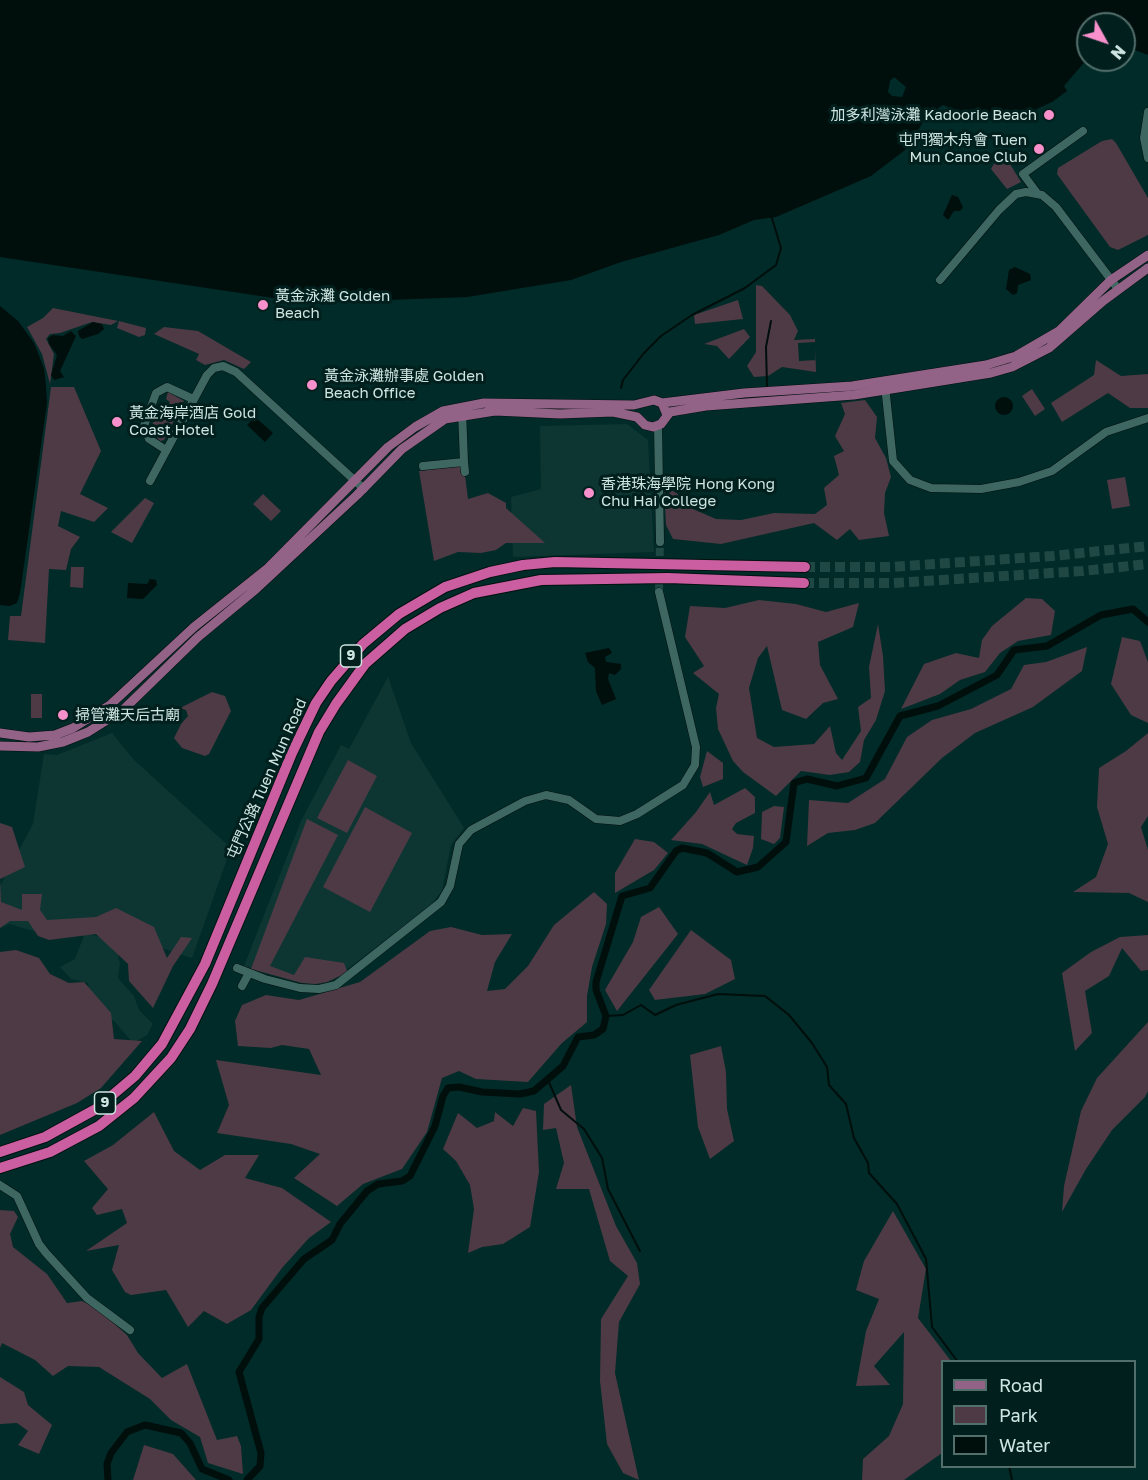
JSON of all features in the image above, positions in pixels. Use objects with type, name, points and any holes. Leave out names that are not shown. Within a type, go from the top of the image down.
[{"type":"highway","name":"屯門公路 Tuen Mun Road","points":[[0,1152],[45,1137],[96,1109],[135,1076],[162,1044],[205,964],[292,753],[316,703],[357,650],[399,614],[445,587],[490,572],[523,565],[555,562],[805,567]]},
{"type":"highway","name":"屯門公路 Tuen Mun Road","points":[[0,1168],[50,1152],[99,1126],[134,1098],[171,1058],[190,1029],[212,984],[319,732],[365,664],[405,629],[463,597],[486,589],[533,581],[668,578],[804,583]]},
{"type":"main road","points":[[0,734],[36,737],[55,735],[78,725],[110,705],[194,627],[268,568],[412,441],[445,419],[462,411],[560,414],[613,412],[640,419],[649,427],[658,426],[667,414],[734,403],[854,395],[1016,356],[1059,331],[1111,280],[1148,255]]},
{"type":"main road","points":[[0,746],[54,744],[81,735],[111,719],[134,700],[198,637],[256,589],[360,485],[401,436],[433,416],[510,402],[645,404],[654,400],[662,403],[700,396],[885,386],[991,373],[1012,367],[1063,338],[1118,289],[1148,268]]},
{"type":"main road","points":[[662,403],[667,414]]},
{"type":"main road","points":[[640,419],[640,411],[645,404]]},
{"type":"street","points":[[1148,112],[1144,138],[1148,158]]},
{"type":"street","points":[[1083,131],[1023,174],[1036,193],[1056,207],[1118,289]]},
{"type":"street","points":[[940,280],[1009,200],[1026,192],[1036,193]]},
{"type":"street","points":[[150,481],[210,371],[218,367],[232,369],[360,485]]},
{"type":"street","points":[[885,386],[893,461],[909,480],[932,488],[981,489],[1019,482],[1057,468],[1106,432],[1148,418]]},
{"type":"street","points":[[166,450],[149,439],[144,426],[156,393],[167,387],[194,399]]},
{"type":"street","points":[[462,411],[465,472]]},
{"type":"street","points":[[658,426],[660,542]]},
{"type":"street","points":[[423,466],[464,462]]},
{"type":"street","points":[[237,968],[276,982],[312,989],[331,987],[344,981],[441,902],[450,886],[457,849],[467,833],[530,798],[546,795],[560,797],[596,819],[620,821],[637,814],[683,785],[695,765],[696,747],[659,592]]},
{"type":"street","points":[[242,986],[249,973]]},
{"type":"street","points":[[0,1185],[17,1196],[46,1253],[87,1298],[130,1330]]},
{"type":"shaded area","name":"香港珠海學院 Hong Kong Chu Hai College","points":[[627,424],[648,440],[654,552],[513,557],[511,497],[541,489],[540,426]]},
{"type":"shaded area","points":[[388,677],[411,743],[464,828],[451,845],[442,891],[429,907],[333,980],[321,984],[302,983],[244,966],[301,821],[341,745],[349,749]]},
{"type":"shaded area","points":[[112,733],[134,760],[231,848],[192,958],[119,934],[88,920],[55,937],[9,924],[0,928],[0,886],[33,824],[44,754],[57,755]]},
{"type":"shaded area","points":[[85,933],[115,941],[120,964],[118,978],[134,996],[139,1010],[153,1024],[147,1035],[133,1043],[114,1021],[103,1017],[91,1001],[88,983],[71,979],[60,967],[75,959]]},
{"type":"green space","points":[[1112,139],[1148,198],[1148,235],[1118,250],[1110,247],[1057,174],[1058,168],[1102,141]]},
{"type":"green space","points":[[997,153],[1010,164],[1021,182],[1007,189],[991,169],[996,160],[992,156]]},
{"type":"green space","points":[[756,285],[762,286],[790,315],[798,331],[794,340],[815,339],[815,342],[798,343],[799,361],[816,360],[816,372],[782,367],[768,376],[754,377],[747,366],[756,352]]},
{"type":"green space","points":[[738,300],[743,319],[695,324],[694,315]]},
{"type":"green space","points":[[53,308],[118,321],[111,325],[92,322],[50,334],[46,339],[54,354],[50,384],[42,354],[27,327],[43,318]]},
{"type":"green space","points":[[119,321],[146,328],[145,335],[139,337],[117,328]]},
{"type":"green space","points":[[164,327],[198,331],[251,362],[244,369],[224,360],[205,365],[196,360],[199,354],[154,334]]},
{"type":"green space","points":[[744,329],[750,337],[729,359],[717,346],[704,344]]},
{"type":"green space","points":[[1096,360],[1121,376],[1148,374],[1148,408],[1130,408],[1108,393],[1062,422],[1051,403],[1094,375]]},
{"type":"green space","points":[[51,387],[74,387],[101,451],[80,494],[108,508],[94,522],[61,511],[58,526],[80,537],[71,549],[66,570],[49,569],[45,643],[8,640],[10,616],[21,616]]},
{"type":"green space","points":[[1032,389],[1045,409],[1035,416],[1022,396]]},
{"type":"green space","points":[[168,392],[184,401],[164,440],[160,441],[152,433],[151,426],[157,417],[163,415],[170,402],[166,399]]},
{"type":"green space","points":[[865,400],[877,417],[875,438],[886,458],[891,477],[885,493],[884,513],[889,536],[859,540],[850,529],[837,540],[814,523],[721,544],[673,539],[666,525],[664,489],[676,492],[686,506],[716,519],[741,520],[774,513],[815,514],[827,505],[824,488],[839,475],[834,456],[844,451],[835,436],[845,414],[841,403]]},
{"type":"green space","points":[[460,466],[465,475],[468,499],[488,493],[506,503],[506,508],[545,543],[506,543],[496,550],[481,553],[458,552],[434,561],[419,471]]},
{"type":"green space","points":[[1125,477],[1130,506],[1112,509],[1107,480]]},
{"type":"green space","points":[[263,494],[281,511],[271,521],[253,504]]},
{"type":"green space","points":[[145,498],[154,503],[132,543],[111,532]]},
{"type":"green space","points":[[71,567],[84,567],[83,588],[70,587]]},
{"type":"green space","points":[[1026,598],[1042,599],[1055,611],[1051,635],[1018,641],[1000,653],[985,672],[960,680],[940,694],[901,709],[924,664],[956,653],[979,658],[982,640],[992,626]]},
{"type":"green space","points":[[759,600],[796,604],[826,612],[859,603],[853,627],[818,642],[820,665],[838,699],[823,703],[806,719],[782,710],[767,646],[758,658],[749,688],[757,738],[774,747],[814,744],[830,726],[836,753],[842,760],[861,731],[858,707],[871,698],[869,667],[878,624],[883,656],[885,691],[876,720],[864,740],[860,762],[849,772],[830,775],[801,771],[776,796],[743,772],[733,761],[718,729],[716,708],[719,694],[693,673],[704,666],[685,637],[690,606],[725,608]]},
{"type":"green space","points":[[1122,637],[1140,641],[1148,662],[1148,723],[1131,715],[1111,684]]},
{"type":"green space","points":[[1087,647],[1082,671],[1033,707],[975,733],[942,758],[875,823],[855,830],[828,833],[807,846],[809,800],[848,803],[885,779],[907,737],[932,720],[971,709],[1011,689],[1024,665],[1046,662]]},
{"type":"green space","points":[[212,692],[225,696],[231,711],[209,754],[205,756],[182,748],[174,738],[188,716],[186,710],[180,708]]},
{"type":"green space","points":[[31,694],[42,694],[42,718],[31,718]]},
{"type":"green space","points":[[1148,733],[1148,816],[1141,827],[1148,850],[1148,902],[1129,893],[1073,892],[1096,877],[1108,844],[1097,807],[1099,768],[1126,751]]},
{"type":"green space","points":[[707,751],[723,763],[723,779],[703,787],[700,777]]},
{"type":"green space","points":[[348,760],[377,776],[347,833],[317,818]]},
{"type":"green space","points":[[745,788],[755,797],[755,813],[736,823],[732,829],[737,834],[754,836],[753,848],[747,865],[702,844],[671,840],[710,792],[714,805]]},
{"type":"green space","points":[[774,806],[784,807],[780,838],[774,844],[761,839],[762,812]]},
{"type":"green space","points":[[365,807],[412,833],[370,912],[323,887]]},
{"type":"green space","points":[[307,819],[338,835],[270,966],[294,975],[305,957],[344,963],[347,971],[344,974],[327,982],[315,984],[302,983],[251,969]]},
{"type":"green space","points":[[0,823],[12,827],[25,867],[0,879]]},
{"type":"green space","points":[[635,839],[654,842],[668,853],[654,870],[615,893],[615,873]]},
{"type":"green space","points":[[0,879],[1,902],[22,910],[22,894],[42,894],[40,910],[47,920],[96,917],[116,908],[154,927],[167,958],[181,937],[192,938],[173,966],[153,1008],[129,981],[128,964],[96,934],[49,940],[38,936],[28,921],[10,921],[0,928]]},
{"type":"green space","points":[[594,892],[607,904],[606,924],[592,967],[587,996],[587,1022],[562,1043],[528,1082],[476,1079],[459,1071],[442,1078],[427,1132],[402,1169],[363,1184],[337,1206],[294,1178],[320,1154],[291,1144],[217,1133],[229,1105],[216,1060],[321,1075],[309,1049],[282,1045],[271,1048],[238,1046],[235,1021],[242,1005],[266,995],[299,1000],[360,982],[430,931],[451,927],[482,935],[512,934],[495,962],[487,991],[505,989],[528,966],[554,925]]},
{"type":"green space","points":[[659,907],[678,934],[617,1011],[605,990],[633,942],[641,917]]},
{"type":"green space","points":[[691,930],[731,960],[735,979],[705,994],[655,1000],[649,990]]},
{"type":"green space","points":[[1148,935],[1148,970],[1141,971],[1122,948],[1109,976],[1085,991],[1092,1033],[1075,1051],[1062,973],[1091,952],[1120,937]]},
{"type":"green space","points":[[16,950],[39,958],[50,974],[69,983],[84,982],[111,1013],[114,1039],[142,1041],[101,1088],[77,1103],[0,1135],[0,952]]},
{"type":"green space","points":[[1148,1022],[1148,1091],[1145,1097],[1112,1130],[1086,1169],[1062,1212],[1064,1186],[1081,1111],[1097,1078]]},
{"type":"green space","points":[[721,1046],[726,1072],[727,1109],[734,1141],[710,1159],[698,1127],[690,1055]]},
{"type":"green space","points":[[571,1085],[577,1127],[616,1226],[637,1263],[640,1284],[619,1322],[615,1373],[639,1480],[623,1473],[607,1444],[600,1381],[601,1319],[628,1276],[610,1261],[589,1189],[556,1189],[564,1163],[556,1128],[543,1130],[544,1104]]},
{"type":"green space","points":[[523,1108],[536,1111],[539,1172],[530,1227],[503,1244],[482,1247],[468,1253],[474,1209],[470,1185],[456,1161],[443,1149],[458,1113],[477,1128],[494,1121],[495,1112],[513,1126]]},
{"type":"green space","points":[[154,1112],[174,1151],[200,1170],[225,1155],[259,1155],[245,1178],[282,1188],[331,1222],[309,1238],[282,1268],[251,1310],[227,1324],[204,1311],[188,1327],[166,1290],[131,1295],[125,1292],[112,1270],[119,1245],[86,1251],[127,1223],[122,1209],[97,1215],[92,1208],[108,1189],[84,1161],[113,1145]]},
{"type":"green space","points":[[0,1210],[14,1211],[18,1217],[10,1234],[13,1247],[47,1274],[67,1303],[82,1301],[96,1308],[127,1335],[138,1353],[162,1378],[187,1364],[217,1440],[237,1436],[241,1446],[243,1474],[208,1463],[200,1437],[171,1420],[150,1399],[99,1367],[68,1366],[53,1376],[35,1360],[2,1343],[0,1348]]},
{"type":"green space","points":[[893,1211],[926,1269],[918,1318],[950,1360],[941,1360],[941,1454],[904,1480],[862,1480],[863,1459],[889,1436],[903,1404],[904,1332],[874,1366],[890,1385],[856,1386],[866,1331],[879,1299],[856,1290],[864,1261]]},
{"type":"green space","points":[[0,1377],[24,1392],[28,1405],[52,1425],[39,1454],[18,1445],[28,1431],[17,1423],[0,1424]]},
{"type":"green space","points":[[144,1445],[173,1454],[196,1480],[133,1480]]},
{"type":"water","points":[[0,0],[1148,0],[1148,55],[1136,50],[1136,12],[1076,12],[1076,72],[1064,86],[1067,91],[1052,102],[1024,115],[994,119],[978,118],[943,105],[926,116],[909,147],[871,176],[776,217],[754,220],[719,235],[621,262],[571,280],[467,297],[307,303],[0,257]],"holes":[[[894,77],[906,87],[902,97],[892,96],[888,92],[890,81]]]},
{"type":"water","points":[[952,195],[958,197],[963,207],[960,211],[954,211],[948,220],[943,215]]},
{"type":"water","points":[[1015,267],[1030,274],[1031,280],[1018,285],[1017,293],[1013,295],[1006,289],[1009,270]]},
{"type":"water","points":[[0,306],[18,321],[34,343],[44,368],[47,403],[20,593],[17,603],[10,606],[0,605]]},
{"type":"water","points":[[93,322],[102,324],[104,329],[98,334],[82,339],[78,331]]},
{"type":"water","points":[[71,331],[76,336],[60,371],[64,377],[54,380],[51,375],[57,355],[49,344],[48,338],[53,335],[63,336]]},
{"type":"water","points":[[1000,397],[1008,397],[1013,402],[1011,413],[1000,415],[995,410],[995,402]]},
{"type":"water","points":[[255,417],[273,433],[265,442],[247,425]]},
{"type":"water","points":[[150,579],[156,580],[157,585],[143,599],[127,598],[128,583],[147,584]]},
{"type":"water","points":[[609,648],[612,653],[605,657],[606,662],[621,664],[621,669],[615,675],[609,673],[608,679],[616,699],[602,705],[596,691],[595,668],[588,662],[585,653]]},
{"type":"waterway","points":[[621,388],[623,380],[661,336],[692,315],[745,288],[776,265],[781,248],[771,215]]},
{"type":"waterway","points":[[767,386],[766,347],[771,321]]},
{"type":"waterway","points":[[247,1480],[260,1466],[261,1453],[239,1372],[259,1339],[259,1317],[262,1308],[304,1259],[332,1240],[340,1224],[367,1191],[378,1184],[402,1181],[410,1176],[435,1126],[443,1096],[448,1088],[459,1087],[482,1092],[520,1094],[534,1091],[563,1066],[578,1037],[594,1035],[603,1029],[606,1016],[596,990],[596,982],[622,896],[650,888],[676,851],[682,848],[707,853],[737,872],[758,867],[786,842],[794,783],[807,779],[837,786],[866,778],[900,716],[938,706],[997,675],[1014,650],[1047,646],[1101,615],[1133,609],[1148,622]]},
{"type":"waterway","points":[[606,1016],[623,1015],[641,1005],[655,1015],[676,1005],[718,994],[765,996],[789,1015],[812,1043],[827,1067],[829,1085],[846,1104],[854,1138],[868,1163],[869,1173],[897,1204],[926,1259],[932,1327],[957,1360]]},
{"type":"waterway","points":[[548,1080],[561,1110],[584,1129],[602,1158],[608,1189],[640,1251]]},
{"type":"waterway","points":[[108,1480],[107,1464],[111,1453],[127,1432],[145,1425],[181,1433],[190,1443],[202,1469],[229,1480]]},
{"type":"waterway","points":[[1009,1468],[1012,1480]]},
{"type":"tunnel","points":[[659,592],[660,542]]},
{"type":"tunnel","points":[[805,567],[890,567],[1052,556],[1148,546]]},
{"type":"tunnel","points":[[804,583],[894,583],[1083,571],[1148,564]]},
{"type":"place","name":"加多利灣泳灘 Kadoorie Beach","points":[[1049,115]]},
{"type":"place","name":"屯門獨木舟會 Tuen Mun Canoe Club","points":[[1039,149]]},
{"type":"place","name":"黃金泳灘 Golden Beach","points":[[263,305]]},
{"type":"place","name":"黃金泳灘辦事處 Golden Beach Office","points":[[312,385]]},
{"type":"place","name":"黃金海岸酒店 Gold Coast Hotel","points":[[117,422]]},
{"type":"place","name":"香港珠海學院 Hong Kong Chu Hai College","points":[[589,493]]},
{"type":"place","name":"掃管灘天后古廟","points":[[63,715]]}]
